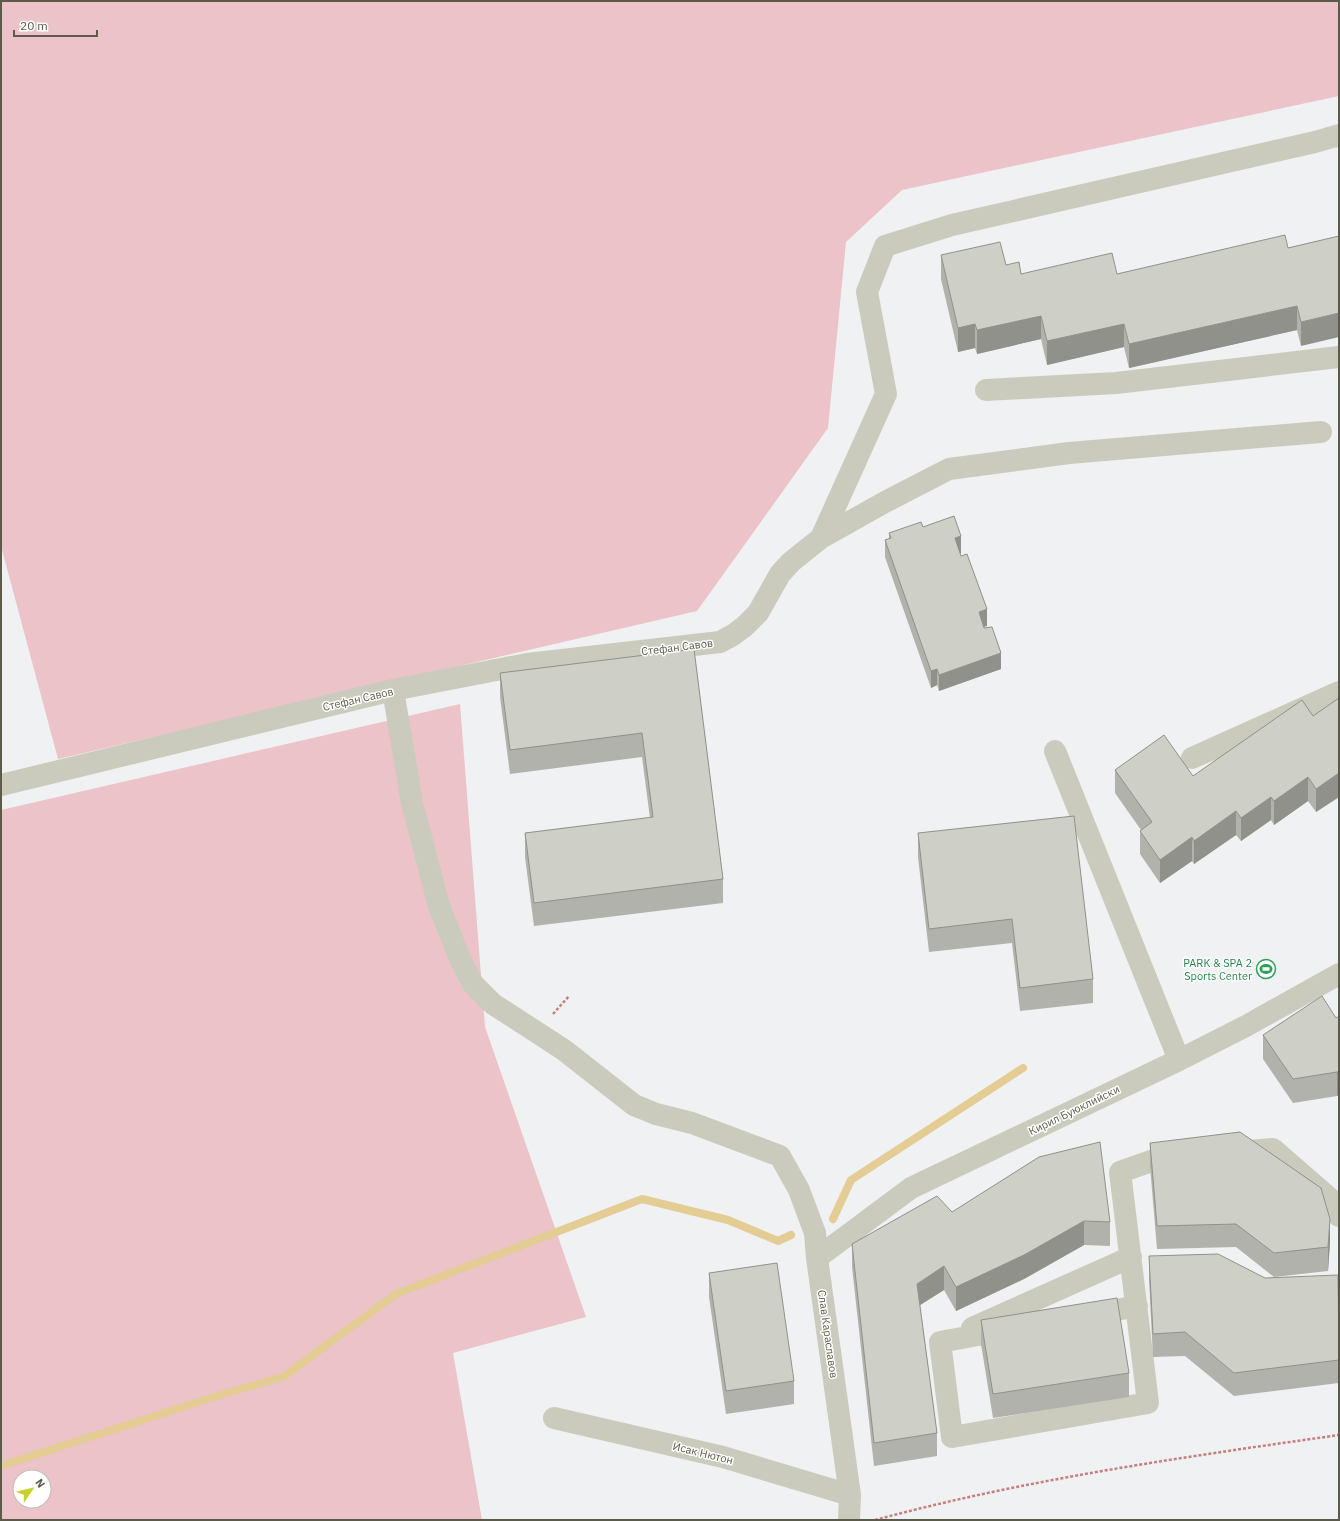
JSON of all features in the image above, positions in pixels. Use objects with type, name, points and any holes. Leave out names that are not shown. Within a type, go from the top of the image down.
[{"type":"street","points":[[822,538],[886,394],[866,292],[885,246],[952,225],[1307,144],[1339,135]]},
{"type":"street","points":[[986,390],[1116,383],[1339,358]]},
{"type":"street","points":[[822,538],[885,502],[949,469],[1069,453],[1321,432]]},
{"type":"street","name":"Стефан Савов","points":[[1,785],[392,690],[527,664],[720,642],[733,635],[750,622],[758,613],[780,574],[791,562],[822,538]]},
{"type":"street","name":"Слав Караславов","points":[[392,690],[412,803],[439,906],[460,959],[473,984],[493,1004],[564,1050],[634,1105],[656,1114],[692,1123],[780,1156],[800,1190],[815,1234],[817,1258],[850,1495],[849,1520]]},
{"type":"street","points":[[1192,758],[1339,692]]},
{"type":"street","points":[[1055,751],[1179,1060]]},
{"type":"street","name":"Кирил Буюклийски","points":[[817,1258],[911,1188],[1179,1060],[1286,1004],[1339,974]]},
{"type":"street","points":[[940,1342],[952,1437],[1148,1404],[1136,1306],[1137,1267],[1120,1172],[1157,1159],[1273,1149],[1334,1202],[1339,1216]]},
{"type":"street","points":[[940,1342],[1137,1267]]},
{"type":"street","points":[[1068,1318],[1136,1306]]},
{"type":"street","points":[[940,1342],[1031,1326]]},
{"type":"street","name":"Исак Нютон","points":[[554,1418],[723,1457],[850,1495]]},
{"type":"path","points":[[875,1520],[932,1504],[1180,1458],[1339,1436]]},
{"type":"shaded area","points":[[1,1],[1339,1],[1339,96],[902,190],[846,242],[828,428],[697,611],[58,759],[1,546]]},
{"type":"shaded area","points":[[460,704],[485,1027],[586,1317],[453,1353],[482,1520],[1,1520],[1,810]]},
{"type":"building","points":[[1285,235],[1288,248],[1339,236],[1339,313],[1301,322],[1297,306],[1129,344],[1124,324],[1047,341],[1041,316],[977,330],[975,324],[958,328],[941,255],[1000,242],[1006,265],[1019,262],[1021,274],[1112,253],[1117,274]]},
{"type":"building","points":[[954,516],[961,536],[955,538],[961,556],[967,554],[987,609],[979,612],[984,628],[992,627],[1001,653],[939,675],[937,669],[931,671],[885,540],[891,538],[889,533],[921,522],[923,527]]},
{"type":"building","points":[[694,649],[723,879],[534,903],[525,833],[653,817],[642,733],[510,750],[500,673]]},
{"type":"building","points":[[1339,698],[1339,773],[1316,789],[1308,777],[1274,801],[1271,797],[1241,818],[1236,811],[1194,841],[1192,837],[1160,860],[1140,831],[1152,822],[1115,770],[1164,735],[1193,776],[1302,700],[1313,716]]},
{"type":"building","points":[[1074,816],[1093,979],[1020,988],[1012,919],[929,929],[918,833]]},
{"type":"building","points":[[1322,996],[1336,1018],[1339,1016],[1339,1071],[1293,1079],[1263,1035]]},
{"type":"building","points":[[1240,1132],[1321,1188],[1330,1219],[1328,1247],[1274,1253],[1236,1224],[1157,1226],[1150,1143]]},
{"type":"building","points":[[1100,1142],[1110,1222],[1084,1221],[1024,1255],[956,1287],[944,1266],[917,1284],[937,1433],[874,1443],[852,1244],[937,1196],[952,1212],[1039,1157]]},
{"type":"building","points":[[1218,1254],[1265,1278],[1338,1275],[1339,1360],[1234,1373],[1185,1332],[1153,1334],[1149,1256]]},
{"type":"building","points":[[777,1263],[794,1381],[726,1391],[709,1273]]},
{"type":"building","points":[[1117,1298],[1129,1373],[993,1394],[981,1320]]},
{"type":"waterway","points":[[833,1219],[851,1180],[1023,1068]]},
{"type":"waterway","points":[[1,1466],[223,1394],[283,1377],[396,1294],[642,1199],[728,1220],[778,1241],[791,1235]]},
{"type":"place","name":"PARK & SPA 2 Sports Center","points":[[1266,969]]}]
